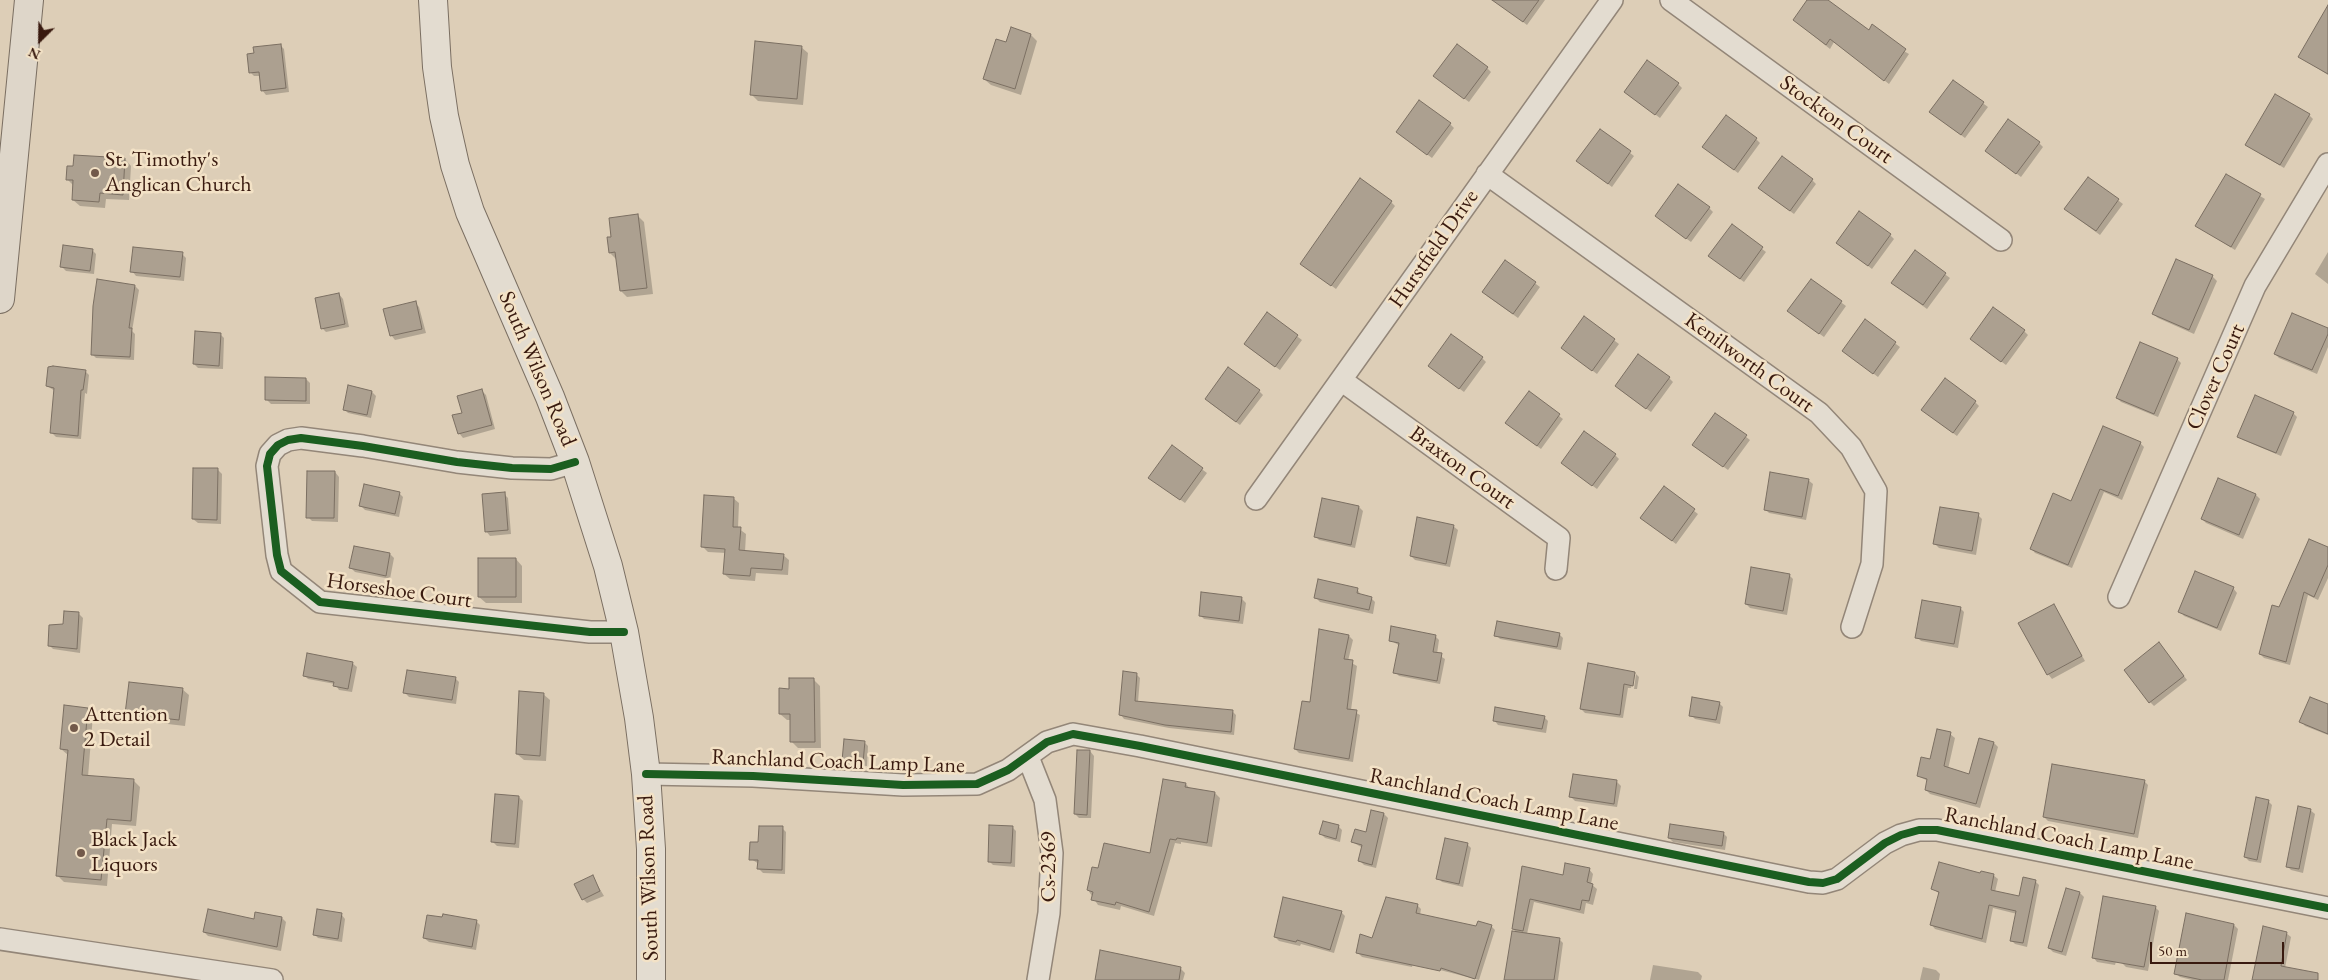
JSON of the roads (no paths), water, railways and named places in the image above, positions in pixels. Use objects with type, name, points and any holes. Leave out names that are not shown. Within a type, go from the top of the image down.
[{"type":"highway","points":[[0,300],[29,0]]},
{"type":"main road","name":"South Wilson Road","points":[[432,0],[437,67],[444,116],[455,165],[470,212],[550,397],[575,462],[608,566],[624,632],[639,718],[646,774],[651,849],[651,980]]},
{"type":"street","name":"Hurstfield Drive","points":[[1256,499],[1612,0]]},
{"type":"street","name":"Stockton Court","points":[[1671,0],[2001,240]]},
{"type":"street","name":"Clover Court","points":[[2119,597],[2255,286],[2328,164]]},
{"type":"street","name":"Kenilworth Court","points":[[1487,174],[1819,413],[1851,447],[1876,491],[1872,564],[1852,627]]},
{"type":"street","name":"Braxton Court","points":[[1340,380],[1559,538],[1556,569]]},
{"type":"street","name":"Horseshoe Court","points":[[575,462],[551,469],[512,468],[458,462],[364,446],[301,438],[288,440],[278,445],[270,454],[267,466],[276,545],[281,571],[320,602],[590,632],[624,632]]},
{"type":"street","name":"Ranchland Coach Lamp Lane","points":[[646,774],[753,776],[903,785],[977,784],[1000,774],[1047,742],[1073,734],[1809,882],[1823,883],[1837,879],[1886,843],[1901,835],[1919,830],[1937,830],[2328,908]]},
{"type":"street","name":"Cs-2369","points":[[1028,756],[1045,800],[1052,853],[1049,913],[1038,980]]},
{"type":"street","points":[[0,939],[272,980]]},
{"type":"place","name":"St. Timothy's Anglican Church","points":[[95,173]]},
{"type":"place","name":"Attention 2 Detail","points":[[74,728]]},
{"type":"place","name":"Black Jack Liquors","points":[[81,853]]}]
